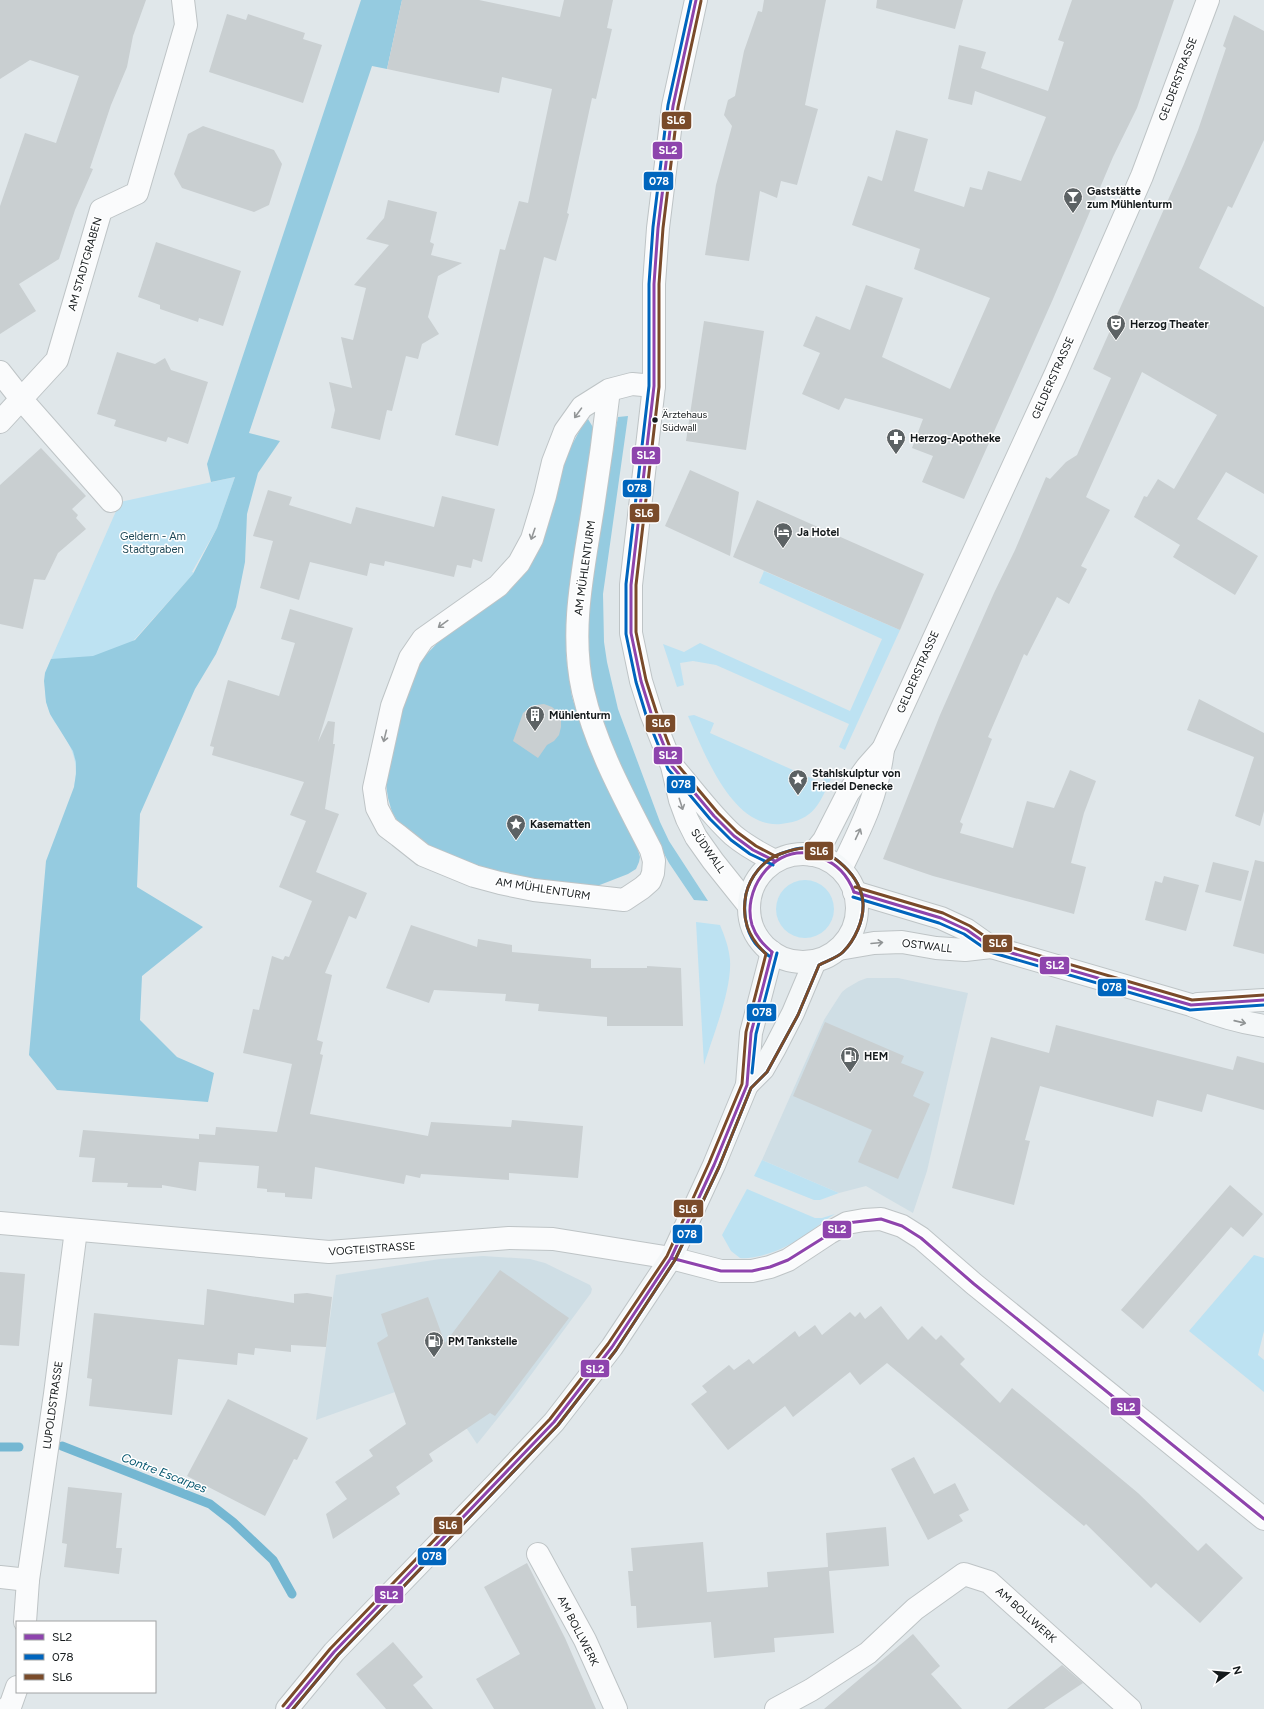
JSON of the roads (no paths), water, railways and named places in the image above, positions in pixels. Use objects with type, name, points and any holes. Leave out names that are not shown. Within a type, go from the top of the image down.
[{"type":"main road","points":[[806,853],[812,855],[826,859],[841,869],[852,884],[858,903],[856,919],[850,935],[839,949],[815,961],[802,963],[772,952],[759,940],[752,924],[749,906],[753,888],[762,873],[775,861],[792,855],[806,853]]},
{"type":"main road","name":"OSTWALL","points":[[854,892],[940,918],[967,930],[991,947],[1191,1004],[1214,1015],[1234,1021],[1264,1026]]},
{"type":"main road","name":"OSTWALL","points":[[839,949],[874,943],[902,942],[936,948],[965,950],[991,947]]},
{"type":"main road","points":[[287,1709],[334,1652],[554,1422],[612,1347],[671,1258],[714,1165],[747,1085],[751,1033],[772,952]]},
{"type":"main road","points":[[747,1085],[763,1069],[775,1048],[793,1014],[815,961]]},
{"type":"main road","name":"OSTWALL","points":[[1191,1004],[1264,1000]]},
{"type":"street","name":"AM STADTGRABEN","points":[[0,422],[22,400],[57,360],[101,210],[137,194],[186,25],[183,0]]},
{"type":"street","name":"SÜDWALL","points":[[696,0],[673,106],[658,228],[654,284],[654,386],[631,585],[631,633],[641,681],[651,713],[672,766],[680,800],[687,819],[696,837],[749,906]]},
{"type":"street","name":"GELDERSTRASSE","points":[[812,855],[824,840],[848,792],[883,749],[1056,373],[1142,176],[1208,0]]},
{"type":"street","points":[[0,372],[22,400],[111,501]]},
{"type":"street","name":"AM MÜHLENTURM","points":[[609,390],[600,460],[578,600],[577,654],[582,690],[591,721],[607,760],[651,850],[654,861],[653,873],[650,881],[624,900],[534,890],[500,883],[474,876],[423,855],[387,827],[377,808],[374,788],[392,706],[410,658],[423,639],[498,586],[519,563],[532,539],[545,496],[553,462],[565,431],[582,407],[609,390],[632,384],[654,386]]},
{"type":"street","name":"GELDERSTRASSE","points":[[841,869],[874,797],[881,772],[883,749]]},
{"type":"street","name":"SÜDWALL","points":[[672,766],[714,816],[734,836],[754,850],[775,861]]},
{"type":"street","name":"VOGTEISTRASSE","points":[[0,1223],[329,1252],[509,1238],[553,1238],[671,1258],[721,1271],[752,1271],[770,1267],[788,1260],[847,1223],[881,1219],[902,1226],[921,1238],[974,1284],[1264,1519]]},
{"type":"street","name":"LUPOLDSTRASSE","points":[[25,1621],[28,1580],[55,1394],[76,1230]]},
{"type":"street","name":"AM BOLLWERK","points":[[538,1554],[585,1640],[616,1709]]},
{"type":"street","name":"AM BOLLWERK","points":[[776,1709],[811,1690],[868,1653],[915,1609],[964,1574],[989,1582],[1130,1709]]},
{"type":"street","points":[[0,1577],[28,1580]]},
{"type":"street","points":[[6,1709],[11,1704],[16,1690]]},
{"type":"waterway","name":"Contre Escarpes","points":[[62,1446],[210,1504],[233,1522],[273,1560],[292,1594]]},
{"type":"waterway","name":"Contre Escarpes","points":[[0,1447],[19,1447]]},
{"type":"place","name":"Gaststätte zum Mühlenturm","points":[[1073,214]]},
{"type":"place","name":"Herzog Theater","points":[[1116,341]]},
{"type":"place","name":"Ärztehaus Südwall","points":[[655,420]]},
{"type":"place","name":"Herzog-Apotheke","points":[[896,455]]},
{"type":"place","name":"Ja Hotel","points":[[783,549]]},
{"type":"place","name":"Mühlenturm","points":[[535,732]]},
{"type":"place","name":"Stahlskulptur von Friedel Denecke","points":[[798,796]]},
{"type":"place","name":"Kasematten","points":[[516,841]]},
{"type":"place","name":"HEM","points":[[850,1073]]},
{"type":"place","name":"PM Tankstelle","points":[[434,1358]]},
{"type":"park label","name":"Geldern - Am Stadtgraben","points":[[153,542]]}]
